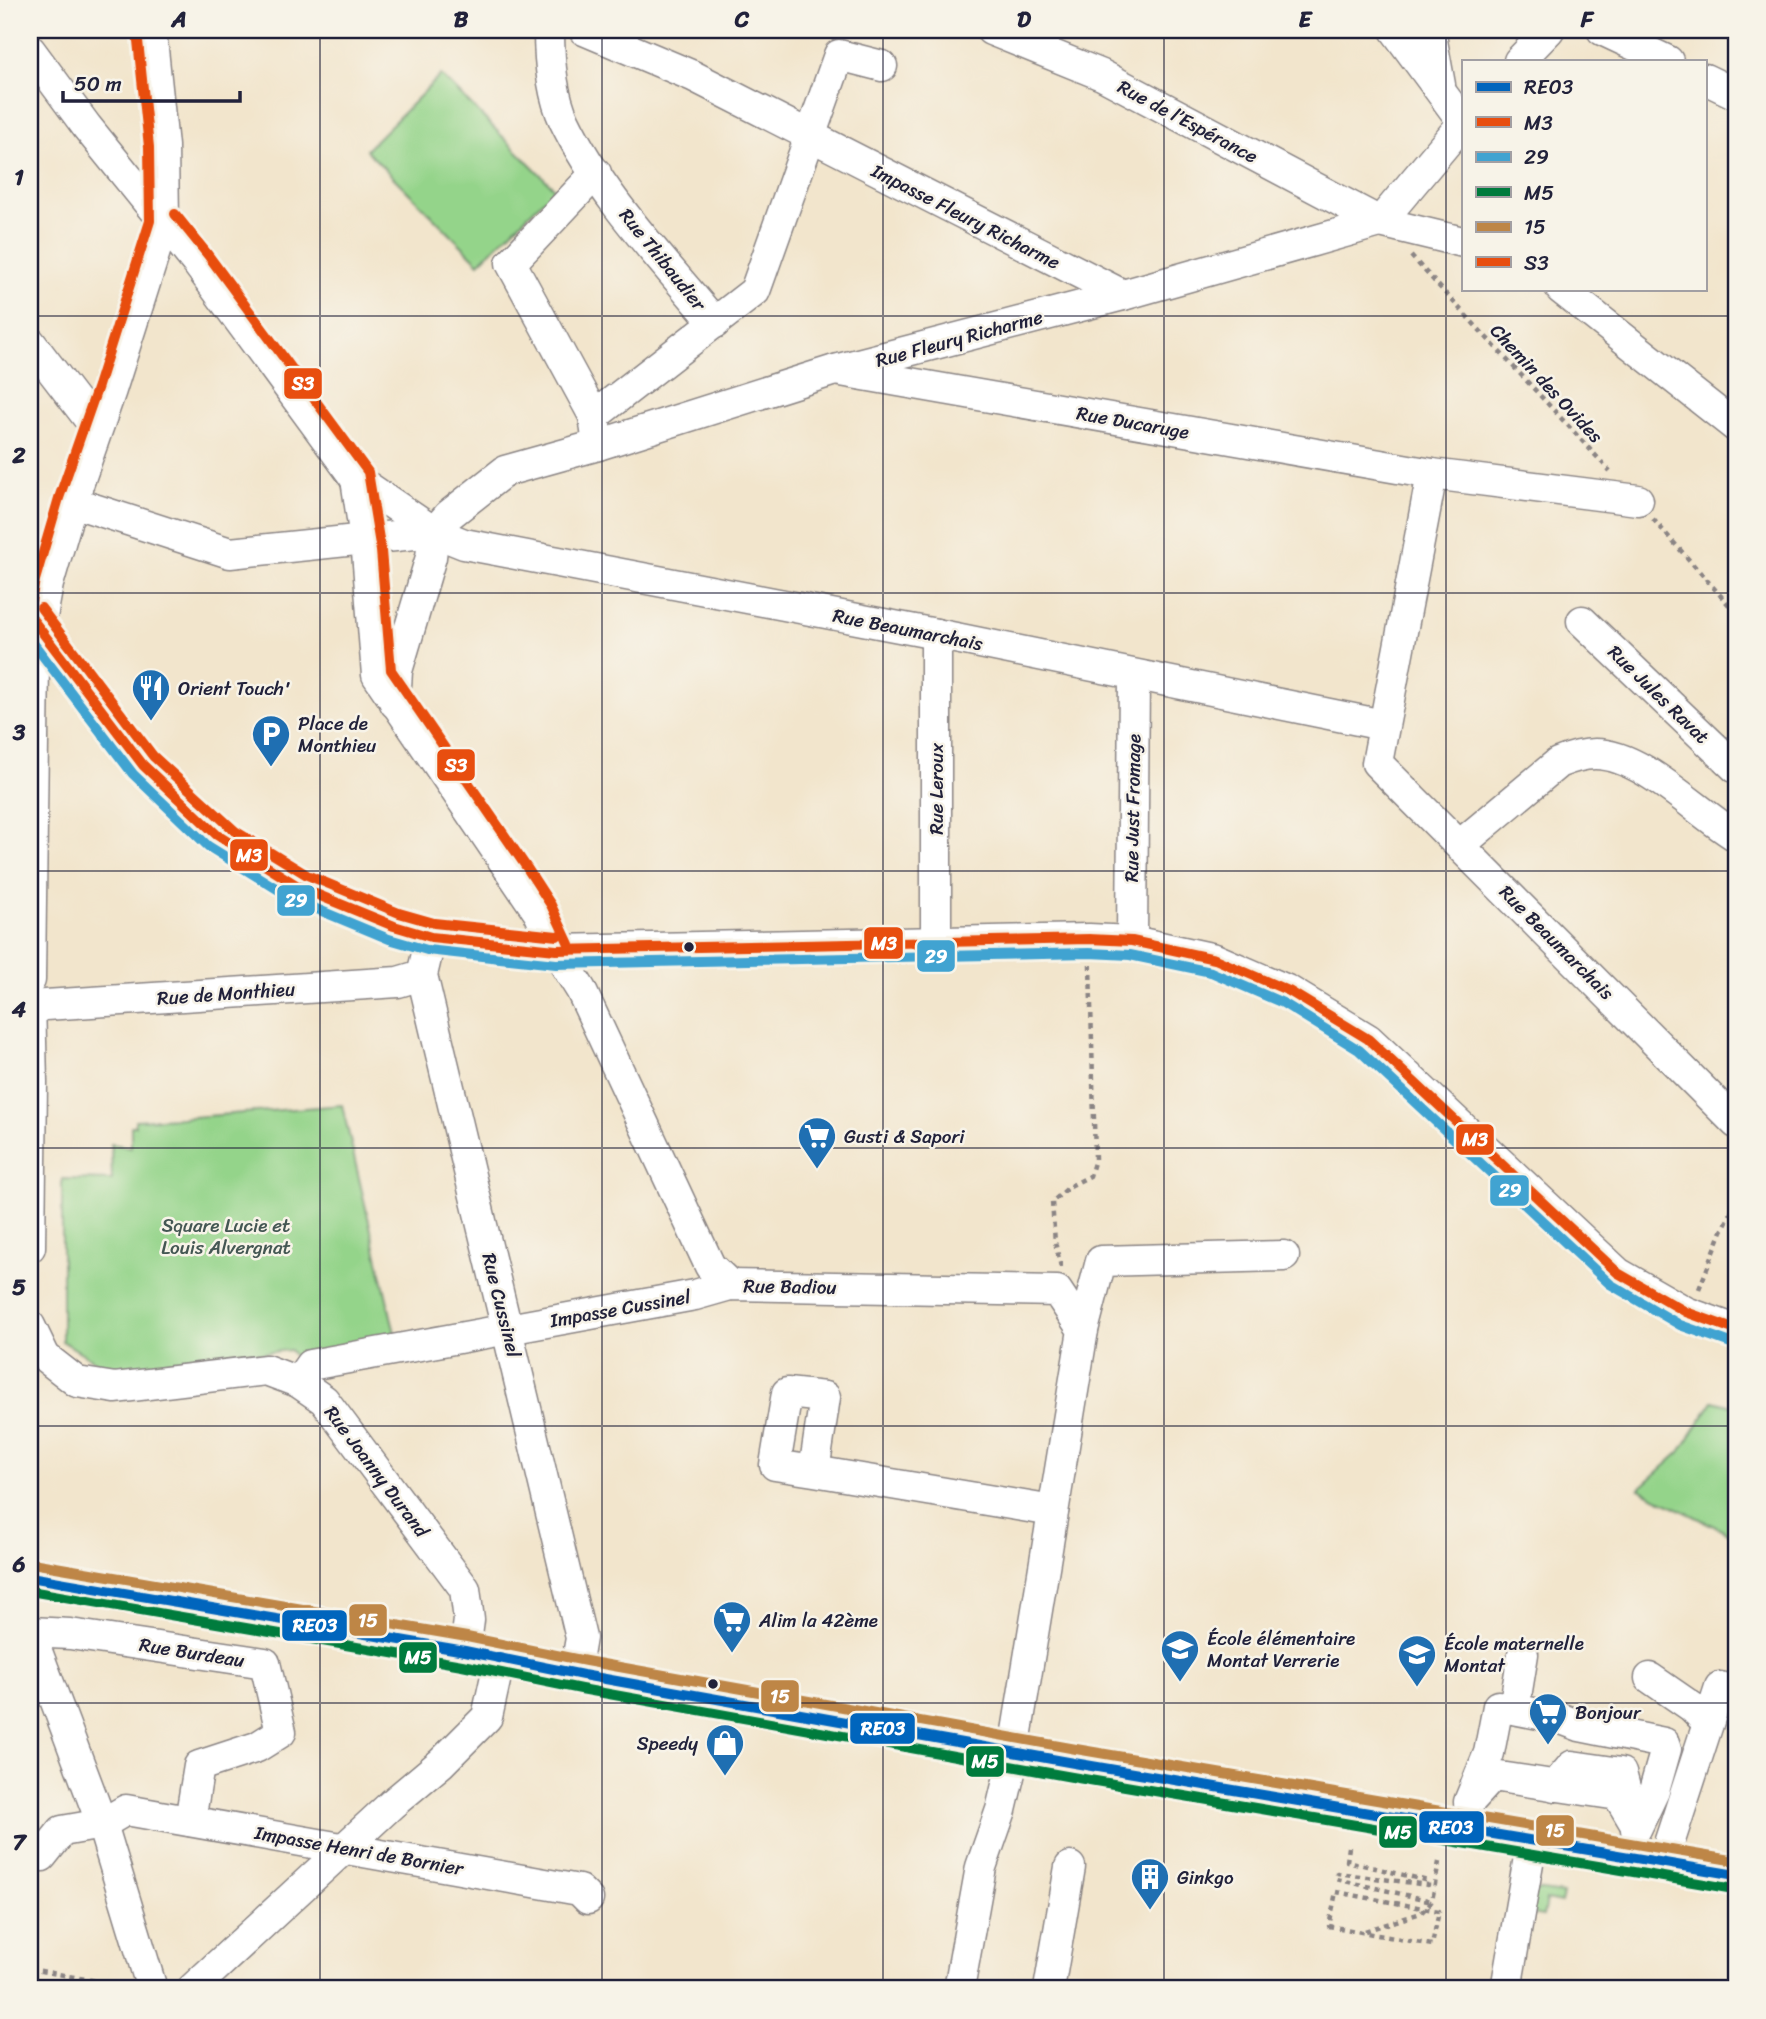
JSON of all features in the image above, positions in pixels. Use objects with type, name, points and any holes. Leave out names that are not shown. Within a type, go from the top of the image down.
[{"type":"main road","points":[[30,1577],[483,1654],[1013,1752],[1461,1815],[1532,1840],[1645,1843],[1736,1875]]},
{"type":"street","points":[[30,980],[35,622],[164,223],[163,146],[151,30]]},
{"type":"street","name":"Rue Thibaudier","points":[[549,30],[550,63],[563,118],[596,173],[638,231],[715,323],[596,430]]},
{"type":"street","name":"Impasse Fleury Richarme","points":[[584,30],[692,76],[1123,295]]},
{"type":"street","name":"Rue de l’Espérance","points":[[991,30],[1102,75],[1380,222],[1462,242]]},
{"type":"street","points":[[1395,30],[1462,121]]},
{"type":"street","points":[[1430,30],[1443,96]]},
{"type":"street","points":[[1520,60],[1549,30]]},
{"type":"street","points":[[1602,30],[1666,60]]},
{"type":"street","points":[[30,50],[197,263],[356,479],[433,532]]},
{"type":"street","points":[[715,323],[755,291],[839,55],[881,66]]},
{"type":"street","points":[[1706,79],[1736,93]]},
{"type":"street","points":[[1380,222],[1462,123]]},
{"type":"street","points":[[596,173],[511,263],[596,430]]},
{"type":"street","name":"Rue Fleury Richarme","points":[[433,532],[449,515],[505,471],[596,430],[1123,295],[1380,222]]},
{"type":"street","points":[[1562,290],[1736,427]]},
{"type":"street","points":[[30,342],[96,428]]},
{"type":"street","name":"Rue Ducaruge","points":[[835,370],[1432,474],[1637,500]]},
{"type":"street","points":[[1383,725],[1432,474]]},
{"type":"street","name":"Rue Badiou","points":[[356,479],[365,538],[377,675],[539,913],[556,950],[581,990],[710,1266],[730,1285],[1057,1291]]},
{"type":"street","points":[[72,502],[230,553],[433,532]]},
{"type":"street","points":[[395,703],[397,671],[430,557],[433,532]]},
{"type":"street","name":"Rue Beaumarchais","points":[[433,532],[464,544],[936,634],[1383,725],[1377,763],[1736,1123]]},
{"type":"street","name":"Rue Jules Ravat","points":[[1582,621],[1736,768]]},
{"type":"street","points":[[35,622],[143,765],[217,835],[301,888],[394,926],[431,937],[556,950],[1089,939],[1132,941],[1215,959],[1289,991],[1368,1039],[1618,1273],[1686,1312],[1736,1330]]},
{"type":"street","name":"Rue Leroux","points":[[936,634],[936,944]]},
{"type":"street","name":"Rue Just Fromage","points":[[1132,941],[1134,676]]},
{"type":"street","points":[[1460,845],[1558,763],[1576,756],[1596,754],[1618,757],[1640,767],[1736,836]]},
{"type":"street","name":"Rue Cussinel","points":[[431,937],[422,975],[581,1638],[575,1673]]},
{"type":"street","name":"Rue de Monthieu","points":[[30,1003],[398,982],[422,975]]},
{"type":"street","points":[[30,1003],[30,1247]]},
{"type":"street","points":[[959,1989],[981,1867],[1001,1810],[1013,1752],[1083,1330],[1101,1261],[1284,1256]]},
{"type":"street","name":"Impasse Cussinel","points":[[298,1382],[310,1365],[695,1295],[730,1285]]},
{"type":"street","points":[[1057,1291],[1083,1330]]},
{"type":"street","name":"Rue Joanny Durand","points":[[30,1326],[44,1357],[77,1382],[115,1388],[266,1370],[298,1382],[324,1400],[465,1589],[469,1620],[483,1654],[487,1717],[192,1989]]},
{"type":"street","points":[[814,1471],[1054,1511]]},
{"type":"street","name":"Rue Burdeau","points":[[150,1986],[114,1817],[30,1632],[70,1634],[265,1663],[281,1732],[257,1747],[199,1766],[190,1821]]},
{"type":"street","points":[[1514,1709],[1523,1654]]},
{"type":"street","points":[[1650,1678],[1692,1707],[1708,1723]]},
{"type":"street","points":[[1645,1843],[1708,1723],[1720,1687]]},
{"type":"street","points":[[1461,1815],[1489,1754],[1498,1706],[1626,1747],[1645,1843]]},
{"type":"street","points":[[1555,1786],[1572,1728]]},
{"type":"street","points":[[1572,1728],[1647,1738],[1661,1741],[1665,1745],[1645,1843]]},
{"type":"street","points":[[1555,1786],[1572,1766],[1621,1773],[1645,1843]]},
{"type":"street","points":[[1461,1815],[1493,1776],[1555,1786]]},
{"type":"street","points":[[30,1853],[43,1856],[62,1831],[114,1817]]},
{"type":"street","name":"Impasse Henri de Bornier","points":[[114,1817],[190,1821],[346,1847],[579,1890],[588,1899]]},
{"type":"street","points":[[1506,1989],[1532,1840]]},
{"type":"street","points":[[1049,1989],[1070,1867]]},
{"type":"path","name":"Chemin des Ovides","points":[[1380,222],[1637,500],[1736,613]]},
{"type":"path","points":[[1057,1291],[1062,1273],[1055,1242],[1052,1202],[1070,1186],[1090,1176],[1095,1159],[1089,939]]},
{"type":"path","points":[[1686,1312],[1699,1290],[1736,1203]]},
{"type":"path","points":[[1349,1847],[1347,1861],[1428,1881],[1428,1885],[1337,1873],[1336,1879],[1432,1901]]},
{"type":"path","points":[[1362,1931],[1421,1913],[1432,1901],[1439,1862]]},
{"type":"path","points":[[1336,1892],[1439,1911],[1432,1945],[1362,1931],[1329,1926],[1336,1892]]},
{"type":"path","points":[[30,1969],[121,1986],[150,1986]]},
{"type":"green space","points":[[441,75],[555,189],[479,263],[366,150]]},
{"type":"green space","name":"Square Lucie et Louis Alvergnat","points":[[342,1105],[397,1342],[297,1360],[290,1350],[108,1369],[62,1341],[62,1179],[112,1180],[111,1144],[131,1147],[131,1126],[135,1126],[135,1120]]},
{"type":"green space","points":[[1713,1401],[1736,1407],[1736,1537],[1639,1489],[1680,1452]]},
{"type":"green space","points":[[1535,1890],[1563,1894],[1561,1903],[1546,1900],[1543,1916],[1531,1914]]},
{"type":"transit line","name":"S3","points":[[30,607],[35,580],[59,498],[150,221],[149,147],[137,31]]},
{"type":"transit line","name":"S3","points":[[175,214],[368,472],[381,551],[391,670],[527,868],[551,905],[569,944]]},
{"type":"transit line","name":"S3","points":[[41,608],[153,756],[235,831],[307,875],[399,913],[434,923],[557,936]]},
{"type":"transit line","name":"M3","points":[[30,616],[143,765],[217,835],[301,888],[394,926],[431,937],[556,950],[1089,939],[1132,941],[1215,959],[1289,991],[1368,1039],[1618,1273],[1686,1312],[1736,1330]]},
{"type":"transit line","name":"29","points":[[30,639],[133,774],[208,846],[295,900],[389,939],[427,950],[556,964],[1089,953],[1130,955],[1211,972],[1283,1003],[1359,1050],[1610,1284],[1680,1325],[1731,1343]]},
{"type":"transit line","name":"15","points":[[32,1563],[467,1637],[1076,1749],[1736,1861]]},
{"type":"transit line","name":"RE03","points":[[30,1577],[465,1651],[583,1675],[1074,1763],[1736,1875]]},
{"type":"transit line","name":"M5","points":[[30,1591],[462,1665],[581,1689],[1072,1777],[1734,1889]]},
{"type":"place","name":"Orient Touch'","points":[[151,722]]},
{"type":"place","name":"Place de Monthieu","points":[[271,768]]},
{"type":"place","name":"Gusti & Sapori","points":[[817,1170]]},
{"type":"place","name":"Alim la 42ème","points":[[732,1654]]},
{"type":"place","name":"École élémentaire Montat Verrerie","points":[[1180,1683]]},
{"type":"place","name":"École maternelle Montat","points":[[1417,1688]]},
{"type":"place","name":"Bonjour","points":[[1548,1746]]},
{"type":"place","name":"Speedy","points":[[725,1777]]},
{"type":"place","name":"Ginkgo","points":[[1150,1911]]}]
